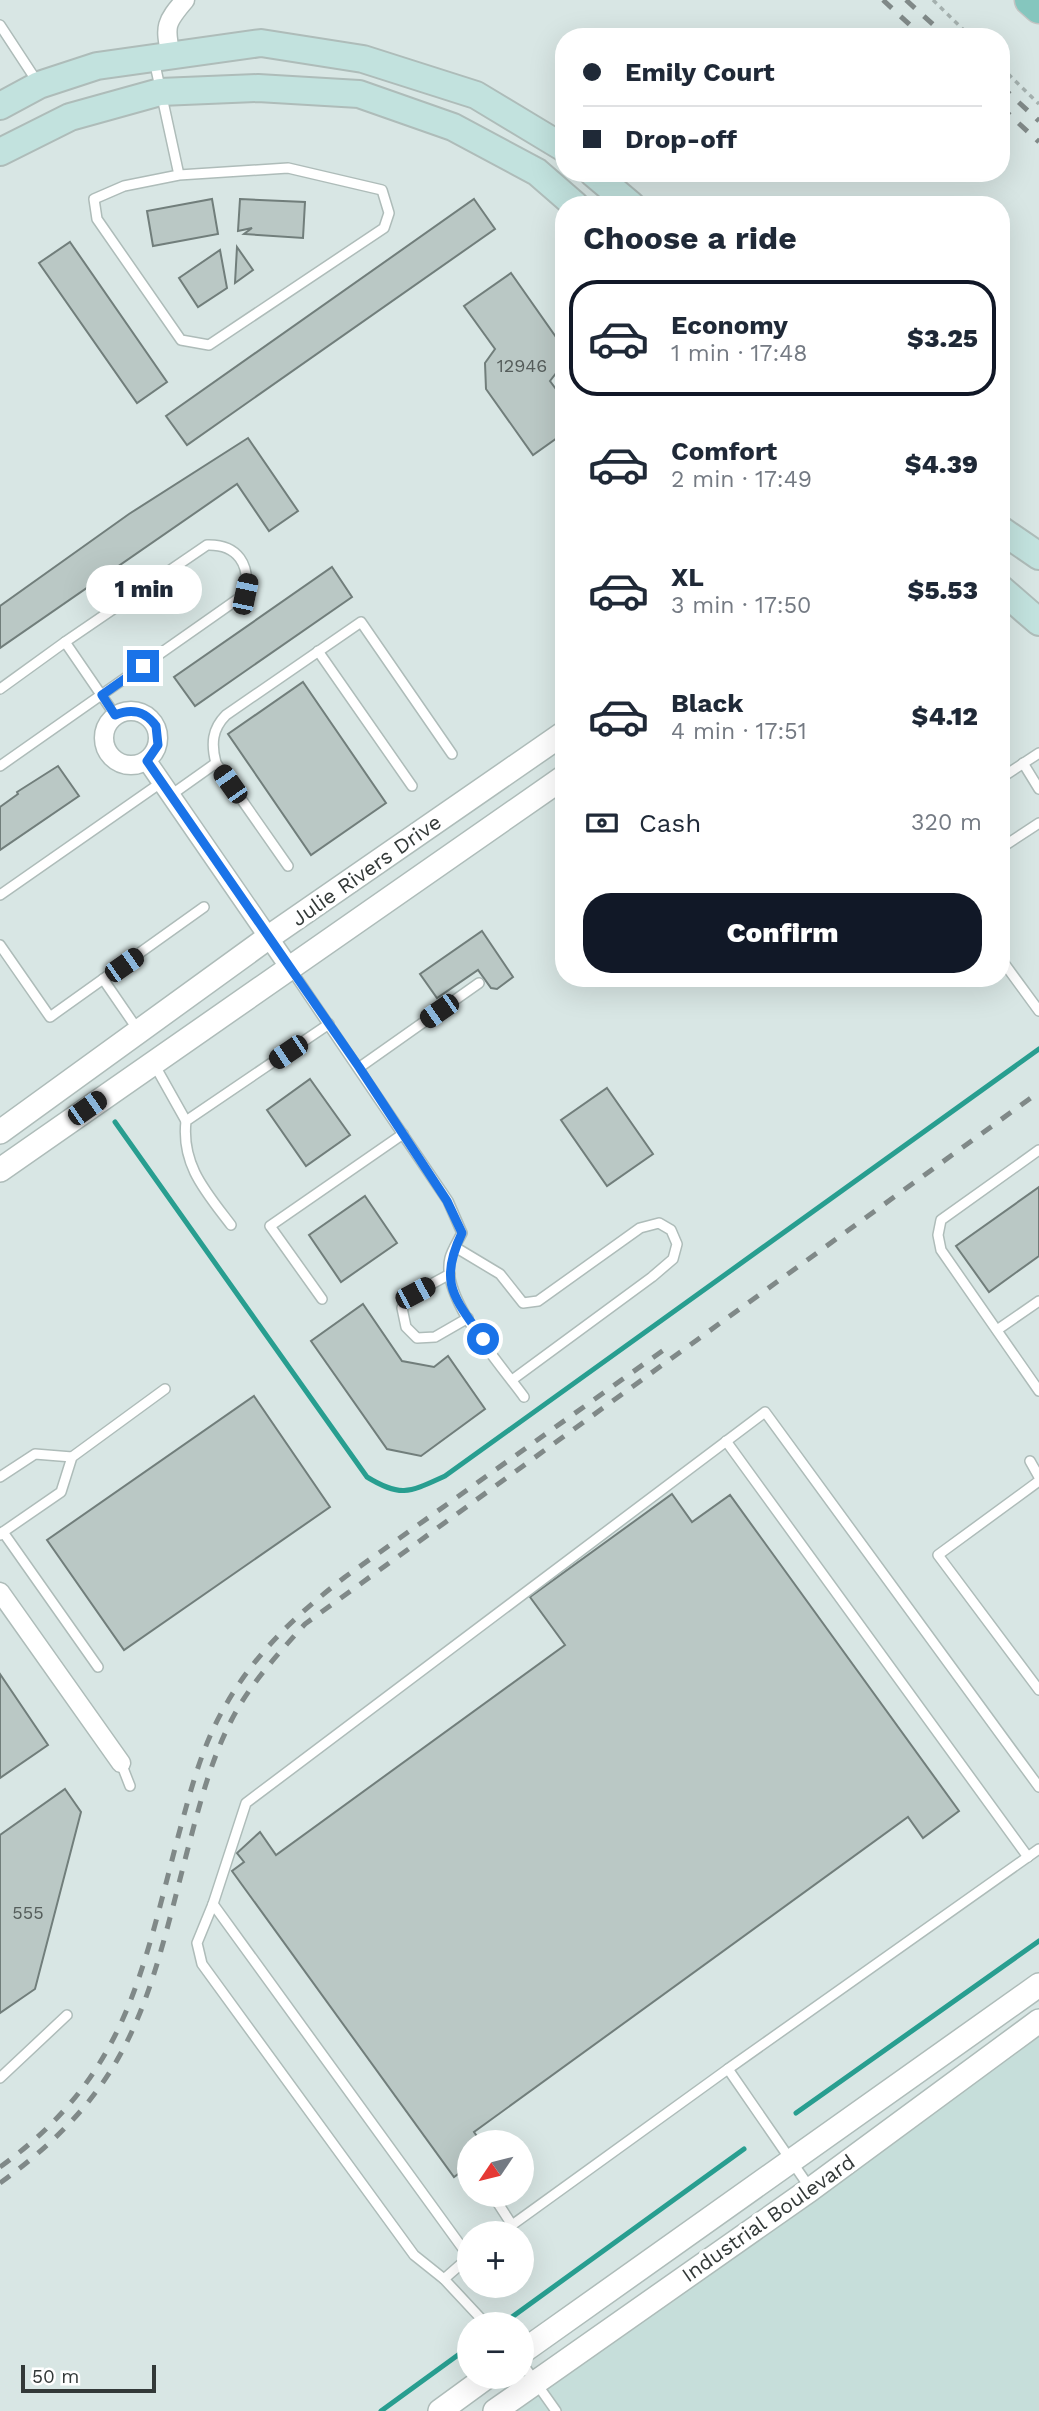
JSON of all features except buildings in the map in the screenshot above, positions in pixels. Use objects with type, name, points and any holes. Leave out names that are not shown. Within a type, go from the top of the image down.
[{"type":"main road","points":[[1030,0],[1039,8]]},
{"type":"main road","points":[[0,106],[39,85],[97,66],[261,43],[363,59],[476,95],[555,143]]},
{"type":"main road","points":[[0,152],[70,117],[160,92],[258,88],[359,94],[453,127],[537,172],[565,196]]},
{"type":"main road","points":[[604,182],[620,196]]},
{"type":"main road","points":[[1010,536],[1039,556]]},
{"type":"main road","points":[[1010,597],[1039,622]]},
{"type":"street","points":[[162,56],[170,19],[185,0]]},
{"type":"street","points":[[134,711],[143,713],[156,726],[158,745],[147,761],[139,765],[122,764],[108,754],[103,738],[105,729],[115,715],[134,711]]},
{"type":"street","name":"Julie Rivers Drive","points":[[0,1132],[269,937],[555,739]]},
{"type":"street","points":[[526,760],[555,782]]},
{"type":"street","points":[[147,761],[289,967]]},
{"type":"street","name":"Julie Rivers Drive","points":[[0,1170],[555,784]]},
{"type":"street","points":[[139,1031],[153,1062]]},
{"type":"street","points":[[0,1592],[121,1763]]},
{"type":"street","name":"Industrial Boulevard","points":[[534,2343],[1039,1985]]},
{"type":"street","name":"Industrial Boulevard","points":[[495,2411],[811,2189],[1039,2021]]},
{"type":"street","points":[[440,2411],[470,2389]]},
{"type":"lane","points":[[0,25],[39,85]]},
{"type":"lane","points":[[162,56],[160,92],[179,175]]},
{"type":"lane","points":[[288,168],[382,190],[389,213],[384,228],[209,345],[181,340],[97,219],[94,199],[124,186],[179,175],[288,168]]},
{"type":"lane","points":[[0,689],[207,545],[223,545],[239,556],[249,576],[245,594],[0,766]]},
{"type":"lane","points":[[288,866],[216,763],[212,748],[218,723],[318,651],[361,622],[452,754]]},
{"type":"lane","points":[[65,642],[115,715]]},
{"type":"lane","points":[[318,651],[412,786]]},
{"type":"lane","points":[[1010,772],[1039,753]]},
{"type":"lane","points":[[0,895],[166,789],[216,763]]},
{"type":"lane","points":[[1023,763],[1039,789]]},
{"type":"lane","points":[[1010,842],[1039,823]]},
{"type":"lane","points":[[0,945],[50,1017],[204,907]]},
{"type":"lane","points":[[289,967],[447,1201],[462,1233],[450,1259],[450,1283],[468,1318],[524,1397]]},
{"type":"lane","points":[[1010,971],[1039,1011]]},
{"type":"lane","points":[[103,979],[139,1031]]},
{"type":"lane","points":[[359,1067],[480,983]]},
{"type":"lane","points":[[186,1121],[329,1024]]},
{"type":"lane","points":[[153,1062],[186,1121],[186,1156],[195,1176],[231,1225]]},
{"type":"lane","points":[[322,1300],[270,1226],[404,1134]]},
{"type":"lane","points":[[1039,1150],[941,1220],[938,1235],[941,1250],[1039,1391]]},
{"type":"lane","points":[[455,1247],[500,1274],[523,1303],[538,1301],[640,1228],[659,1223],[671,1230],[677,1244],[673,1259],[512,1380]]},
{"type":"lane","points":[[450,1274],[415,1293],[402,1308],[406,1327],[417,1338],[435,1337],[468,1318]]},
{"type":"lane","points":[[997,1330],[1039,1301]]},
{"type":"lane","points":[[98,1667],[2,1534],[61,1492],[72,1457],[165,1389]]},
{"type":"lane","points":[[475,2312],[444,2279],[414,2255],[202,1964],[197,1943],[246,1803],[765,1412],[1039,1787]]},
{"type":"lane","points":[[726,1441],[1028,1857]]},
{"type":"lane","points":[[0,1477],[35,1454],[72,1457]]},
{"type":"lane","points":[[1030,1461],[1039,1479],[938,1555],[1039,1690]]},
{"type":"lane","points":[[121,1763],[130,1786]]},
{"type":"lane","points":[[518,2221],[1039,1849]]},
{"type":"lane","points":[[212,1904],[457,2242]]},
{"type":"lane","points":[[0,2078],[67,2015]]},
{"type":"lane","points":[[728,2069],[811,2189]]},
{"type":"lane","points":[[444,2279],[457,2267]]},
{"type":"lane","points":[[534,2379],[556,2411]]},
{"type":"path","points":[[933,0],[962,28]]},
{"type":"path","points":[[1010,76],[1039,104]]},
{"type":"shaded area","points":[[1039,2029],[1039,2411],[515,2411]]},
{"type":"waterway","points":[[115,1122],[367,1477],[389,1488],[406,1490],[445,1476],[1039,1049]]},
{"type":"waterway","points":[[796,2113],[1039,1941]]},
{"type":"waterway","points":[[519,2312],[744,2149]]},
{"type":"waterway","points":[[381,2411],[457,2356]]},
{"type":"railway","points":[[883,0],[913,28]]},
{"type":"railway","points":[[906,0],[937,28]]},
{"type":"railway","points":[[1010,94],[1039,121]]},
{"type":"railway","points":[[1010,115],[1039,142]]},
{"type":"railway","points":[[0,2183],[45,2147],[80,2111],[108,2075],[129,2037],[160,1953],[201,1802],[224,1737],[255,1682],[305,1624],[1039,1092]]},
{"type":"railway","points":[[0,2167],[42,2133],[75,2097],[101,2060],[122,2021],[152,1935],[203,1755],[224,1708],[249,1670],[294,1620],[345,1577],[672,1344]]},
{"type":"route","points":[[143,666],[102,695],[115,715],[134,711],[143,713],[156,726],[158,745],[147,761],[359,1067],[447,1201],[462,1233],[450,1259],[450,1283],[460,1307],[483,1339]]}]
